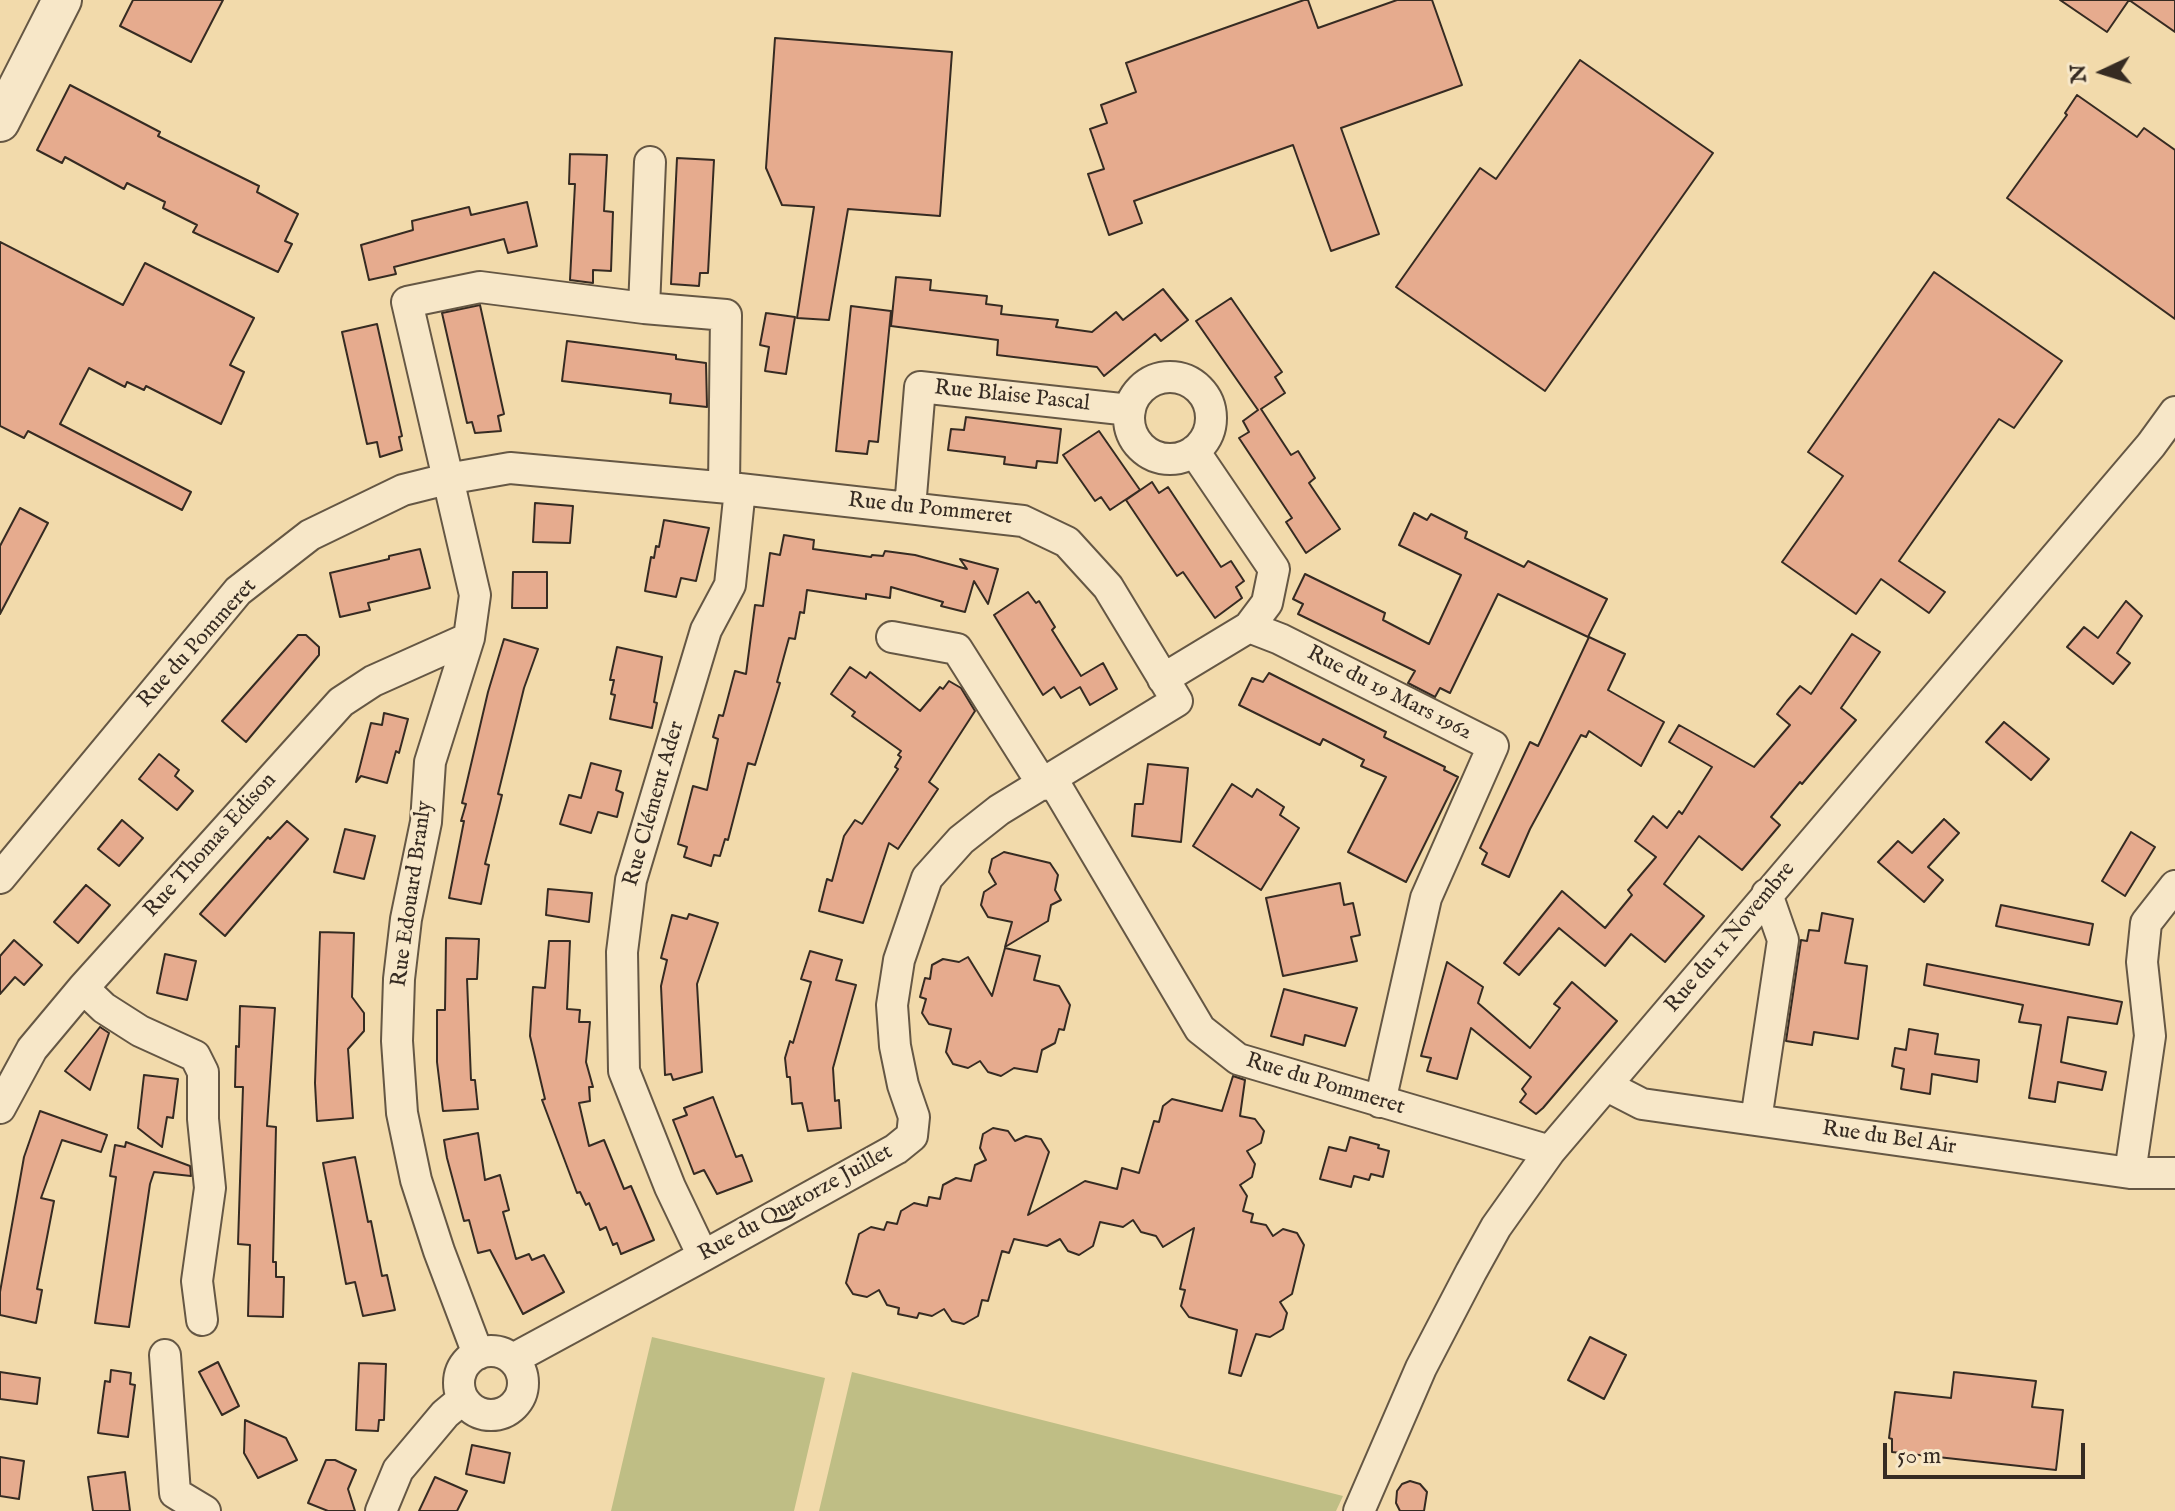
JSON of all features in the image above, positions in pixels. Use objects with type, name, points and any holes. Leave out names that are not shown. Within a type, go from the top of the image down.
[{"type":"street","points":[[0,122],[62,0]]},
{"type":"street","points":[[644,308],[650,162]]},
{"type":"street","name":"Rue Edouard Branly","points":[[478,1354],[416,1180],[402,1113],[397,1041],[399,979],[406,919],[426,822],[430,762],[469,638],[475,595],[407,302],[480,287],[644,308]]},
{"type":"street","name":"Rue Clément Ader","points":[[644,308],[726,315],[732,488],[730,585],[706,630],[631,880],[622,952],[624,1071],[670,1187],[703,1256]]},
{"type":"street","points":[[1167,377],[1180,378],[1192,384],[1208,404],[1211,417],[1203,442],[1194,451],[1168,459],[1142,449],[1129,424],[1134,398],[1142,388],[1167,377]]},
{"type":"street","name":"Rue Blaise Pascal","points":[[910,508],[920,387],[1130,410]]},
{"type":"street","name":"Rue du 11 Novembre","points":[[1359,1511],[1421,1368],[1471,1272],[1496,1227],[1550,1151],[1767,894],[2163,449],[2175,412]]},
{"type":"street","points":[[1163,679],[1249,627],[1267,603],[1274,569],[1194,451]]},
{"type":"street","name":"Rue du Pommeret","points":[[0,878],[238,591],[310,535],[403,490],[510,468],[732,488],[1023,521],[1067,542],[1108,587],[1177,701],[1048,782],[1200,1029],[1238,1059],[1550,1151]]},
{"type":"street","name":"Rue du 19 Mars 1962","points":[[1249,627],[1280,639],[1493,746],[1426,898],[1380,1102]]},
{"type":"street","points":[[892,637],[957,649],[1048,782]]},
{"type":"street","name":"Rue Thomas Edison","points":[[0,1108],[32,1049],[83,988],[341,702],[373,681],[469,638]]},
{"type":"street","name":"Rue du Quatorze Juillet","points":[[513,1359],[896,1149],[912,1136],[914,1117],[897,1059],[892,1005],[899,960],[927,878],[961,840],[999,810],[1048,782]]},
{"type":"street","points":[[2130,1173],[2150,1036],[2142,962],[2146,923],[2175,886]]},
{"type":"street","points":[[1756,1120],[1783,940],[1767,894]]},
{"type":"street","points":[[83,988],[104,1008],[140,1031],[195,1056],[203,1072],[203,1119],[210,1188],[197,1281],[202,1320]]},
{"type":"street","name":"Rue du Bel Air","points":[[1607,1086],[1642,1104],[2130,1173],[2175,1173]]},
{"type":"street","points":[[489,1351],[500,1351],[513,1359],[524,1382],[516,1406],[506,1414],[494,1417],[469,1409],[458,1386],[460,1371],[466,1362],[489,1351]]},
{"type":"street","points":[[165,1355],[175,1493],[205,1511]]},
{"type":"street","points":[[381,1511],[398,1470],[445,1414],[463,1399]]},
{"type":"shaded area","points":[[652,1337],[825,1378],[794,1511],[611,1511]]},
{"type":"shaded area","points":[[852,1372],[1343,1496],[1336,1511],[819,1511]]},
{"type":"building","points":[[133,0],[223,0],[191,62],[120,26]]},
{"type":"building","points":[[1308,0],[1318,28],[1397,0],[1432,0],[1462,85],[1341,128],[1379,234],[1331,251],[1293,145],[1134,201],[1142,223],[1109,235],[1088,174],[1104,169],[1090,129],[1107,123],[1101,105],[1136,92],[1126,63]]},
{"type":"building","points":[[2060,0],[2129,0],[2107,32]]},
{"type":"building","points":[[2129,0],[2175,0],[2175,32]]},
{"type":"building","points":[[775,38],[952,52],[940,216],[848,209],[829,320],[797,318],[814,207],[782,205],[766,168]]},
{"type":"building","points":[[1580,60],[1713,153],[1545,391],[1396,287],[1480,168],[1496,179]]},
{"type":"building","points":[[70,85],[160,132],[158,136],[259,186],[257,192],[298,214],[285,241],[292,244],[278,272],[193,232],[197,225],[163,208],[165,202],[127,183],[124,189],[65,157],[62,163],[37,150]]},
{"type":"building","points":[[2077,95],[2137,137],[2144,128],[2175,150],[2175,319],[2007,198],[2067,115],[2065,113]]},
{"type":"building","points":[[570,154],[607,155],[604,211],[613,212],[611,271],[593,270],[593,283],[570,280],[575,184],[569,184]]},
{"type":"building","points":[[677,158],[714,160],[708,273],[700,273],[699,286],[671,284]]},
{"type":"building","points":[[527,202],[537,246],[508,253],[504,239],[394,267],[396,274],[369,280],[361,245],[413,230],[412,221],[469,207],[471,215]]},
{"type":"building","points":[[0,242],[123,305],[145,263],[254,318],[230,365],[244,372],[221,424],[146,386],[144,390],[127,382],[125,387],[89,368],[60,424],[191,492],[182,510],[28,431],[24,438],[0,426]]},
{"type":"building","points":[[1934,272],[2062,361],[2014,428],[1999,419],[1899,561],[1945,592],[1929,613],[1881,579],[1856,614],[1782,562],[1843,476],[1808,452]]},
{"type":"building","points":[[896,277],[931,280],[930,290],[987,296],[986,304],[1002,306],[1001,314],[1058,320],[1056,327],[1092,332],[1116,312],[1123,320],[1163,289],[1188,320],[1161,341],[1155,334],[1104,376],[1097,367],[997,355],[998,340],[891,326]]},
{"type":"building","points":[[1231,298],[1282,372],[1275,377],[1285,393],[1261,409],[1291,455],[1298,451],[1315,478],[1309,483],[1340,529],[1306,553],[1286,522],[1292,518],[1239,438],[1249,432],[1243,421],[1258,410],[1196,321]]},
{"type":"building","points":[[480,305],[504,414],[498,416],[501,431],[475,433],[472,422],[467,423],[442,313]]},
{"type":"building","points":[[851,306],[891,311],[878,442],[869,441],[867,454],[836,451]]},
{"type":"building","points":[[766,313],[795,317],[786,374],[765,371],[769,347],[760,345]]},
{"type":"building","points":[[377,324],[402,436],[399,437],[402,450],[380,457],[377,442],[367,444],[342,332]]},
{"type":"building","points":[[567,341],[676,355],[676,359],[706,363],[707,407],[670,403],[671,394],[562,381]]},
{"type":"building","points":[[966,417],[1061,429],[1057,463],[1037,461],[1036,468],[1004,464],[1005,457],[948,450],[951,429],[964,430]]},
{"type":"building","points":[[1099,431],[1140,490],[1110,510],[1101,497],[1095,501],[1063,455]]},
{"type":"building","points":[[1152,482],[1159,493],[1168,487],[1221,567],[1231,561],[1244,581],[1236,587],[1242,598],[1215,618],[1183,572],[1177,576],[1126,500]]},
{"type":"building","points":[[535,503],[573,506],[570,543],[533,542]]},
{"type":"building","points":[[20,508],[48,523],[0,614],[0,546]]},
{"type":"building","points":[[1414,513],[1427,520],[1431,514],[1467,532],[1465,538],[1524,567],[1528,561],[1607,599],[1588,637],[1498,594],[1450,693],[1440,688],[1435,697],[1408,683],[1415,671],[1298,614],[1303,604],[1293,599],[1305,574],[1385,613],[1383,620],[1429,644],[1461,575],[1399,545]]},
{"type":"building","points":[[664,520],[709,528],[696,581],[681,578],[676,597],[645,591],[651,557],[654,558],[656,546],[659,547]]},
{"type":"building","points":[[784,535],[814,540],[813,549],[871,557],[883,556],[885,551],[915,555],[967,569],[960,559],[998,569],[988,604],[974,581],[965,612],[941,606],[943,602],[891,587],[890,598],[866,594],[866,599],[807,590],[804,613],[800,612],[795,639],[789,638],[777,682],[780,683],[755,765],[748,763],[728,840],[725,839],[720,856],[714,855],[711,866],[684,857],[687,847],[678,844],[693,786],[707,790],[718,739],[713,737],[719,715],[723,716],[735,671],[746,674],[755,605],[763,606],[770,553],[780,555]]},
{"type":"building","points":[[420,549],[430,588],[368,603],[370,610],[340,617],[330,573]]},
{"type":"building","points":[[513,572],[547,572],[547,608],[512,608]]},
{"type":"building","points":[[1028,592],[1036,603],[1039,601],[1055,627],[1052,630],[1081,676],[1103,663],[1117,689],[1090,705],[1080,687],[1061,698],[1054,687],[1043,695],[994,615]]},
{"type":"building","points":[[2126,601],[2142,616],[2117,653],[2130,663],[2113,684],[2067,647],[2084,627],[2098,638]]},
{"type":"building","points":[[1852,634],[1880,652],[1841,708],[1856,720],[1771,817],[1780,825],[1742,870],[1699,836],[1664,884],[1704,916],[1665,962],[1631,934],[1605,966],[1559,928],[1519,975],[1504,963],[1562,891],[1605,928],[1632,895],[1628,890],[1656,857],[1635,841],[1653,816],[1667,828],[1679,811],[1682,814],[1712,767],[1669,742],[1679,725],[1754,767],[1790,725],[1777,714],[1800,686],[1811,694]]},
{"type":"building","points":[[298,635],[306,635],[319,647],[319,655],[246,742],[222,721]]},
{"type":"building","points":[[1589,637],[1625,654],[1608,690],[1664,722],[1641,766],[1589,731],[1586,737],[1581,735],[1530,829],[1509,877],[1482,864],[1487,853],[1480,848],[1530,742],[1538,746]]},
{"type":"building","points":[[504,639],[538,649],[524,688],[498,794],[502,795],[485,864],[489,865],[481,904],[449,898],[464,821],[461,821],[466,804],[462,803]]},
{"type":"building","points":[[617,647],[662,657],[652,728],[610,719],[615,695],[611,694],[614,680],[610,680]]},
{"type":"building","points":[[850,667],[866,678],[870,672],[920,711],[949,681],[961,688],[975,711],[929,782],[938,789],[898,849],[889,843],[863,923],[819,911],[827,879],[832,881],[844,836],[855,820],[862,824],[898,769],[895,767],[901,751],[852,716],[855,712],[831,694]]},
{"type":"building","points":[[1269,673],[1386,732],[1384,737],[1445,767],[1444,770],[1458,777],[1406,882],[1348,852],[1386,777],[1361,766],[1364,760],[1323,739],[1320,745],[1239,705],[1252,678],[1263,682]]},
{"type":"building","points":[[384,713],[408,719],[387,783],[361,776],[356,782],[371,723],[382,725]]},
{"type":"building","points":[[2004,722],[2049,759],[2031,780],[1986,742]]},
{"type":"building","points":[[159,754],[179,770],[175,776],[193,791],[177,810],[139,779]]},
{"type":"building","points":[[591,763],[621,771],[616,790],[623,793],[617,817],[598,812],[591,833],[560,824],[569,795],[581,798]]},
{"type":"building","points":[[1148,764],[1188,768],[1181,842],[1132,836],[1135,804],[1143,804]]},
{"type":"building","points":[[1232,784],[1252,797],[1257,789],[1284,807],[1280,815],[1299,828],[1261,890],[1193,846]]},
{"type":"building","points":[[1944,819],[1959,833],[1928,867],[1943,880],[1924,902],[1878,862],[1898,841],[1912,853]]},
{"type":"building","points":[[122,820],[143,838],[119,866],[98,849]]},
{"type":"building","points":[[287,821],[308,839],[225,936],[200,914],[268,837],[270,839]]},
{"type":"building","points":[[345,829],[375,836],[364,879],[334,872]]},
{"type":"building","points":[[2131,832],[2155,847],[2125,896],[2102,881]]},
{"type":"building","points":[[1004,852],[1050,863],[1058,875],[1055,890],[1061,900],[1051,905],[1048,921],[1005,947],[1012,922],[988,917],[981,905],[984,892],[996,884],[989,872],[992,859]]},
{"type":"building","points":[[1340,883],[1344,905],[1353,903],[1360,935],[1351,937],[1357,961],[1283,976],[1266,898]]},
{"type":"building","points":[[86,885],[110,905],[78,943],[54,922]]},
{"type":"building","points":[[548,889],[592,893],[589,922],[546,915]]},
{"type":"building","points":[[2001,905],[2093,924],[2089,945],[1996,926]]},
{"type":"building","points":[[1822,913],[1853,919],[1845,963],[1867,966],[1858,1039],[1814,1032],[1812,1045],[1786,1041],[1801,940],[1807,941],[1809,930],[1819,931]]},
{"type":"building","points":[[689,914],[718,923],[697,984],[702,1072],[673,1080],[671,1074],[665,1075],[661,986],[667,960],[661,958],[672,915],[687,919]]},
{"type":"building","points":[[320,932],[354,933],[352,997],[364,1013],[364,1031],[348,1049],[353,1118],[317,1121],[315,1083]]},
{"type":"building","points":[[446,938],[479,939],[477,979],[467,979],[471,1080],[475,1080],[478,1109],[443,1111],[437,1062],[437,1010],[445,1010]]},
{"type":"building","points":[[14,940],[42,965],[24,985],[15,977],[0,994],[0,956]]},
{"type":"building","points":[[549,941],[570,941],[567,1009],[580,1010],[579,1022],[590,1022],[586,1062],[593,1087],[589,1087],[590,1101],[579,1103],[589,1146],[604,1140],[624,1189],[631,1186],[654,1240],[621,1254],[617,1243],[613,1245],[606,1227],[600,1230],[589,1203],[586,1205],[580,1192],[577,1193],[542,1100],[545,1099],[530,1036],[533,987],[545,988]]},
{"type":"building","points":[[1005,948],[1040,956],[1034,980],[1059,986],[1070,1005],[1064,1030],[1059,1029],[1055,1043],[1042,1050],[1037,1072],[1014,1068],[1001,1076],[988,1072],[980,1061],[968,1068],[953,1064],[946,1052],[951,1029],[929,1024],[922,1013],[926,999],[920,997],[925,978],[930,979],[932,965],[943,959],[959,962],[968,957],[992,996]]},
{"type":"building","points":[[810,951],[842,960],[836,980],[856,985],[833,1068],[841,1128],[808,1131],[802,1103],[792,1104],[785,1058],[790,1041],[793,1043],[811,982],[801,979]]},
{"type":"building","points":[[165,954],[196,961],[187,1000],[157,993]]},
{"type":"building","points":[[1447,962],[1483,987],[1478,1003],[1530,1048],[1560,1008],[1554,1004],[1572,982],[1617,1021],[1536,1114],[1520,1102],[1526,1094],[1522,1089],[1531,1077],[1471,1028],[1457,1079],[1427,1071],[1431,1058],[1421,1056]]},
{"type":"building","points":[[1927,964],[2122,1002],[2117,1024],[2068,1017],[2061,1062],[2106,1072],[2102,1090],[2058,1082],[2055,1102],[2029,1098],[2041,1025],[2019,1022],[2023,1005],[1924,985]]},
{"type":"building","points":[[1284,989],[1357,1008],[1345,1046],[1305,1035],[1303,1045],[1271,1036]]},
{"type":"building","points":[[240,1006],[275,1008],[267,1126],[276,1127],[273,1262],[276,1262],[276,1277],[284,1277],[283,1317],[248,1316],[250,1245],[238,1244],[243,1087],[235,1087]]},
{"type":"building","points":[[100,1027],[109,1033],[90,1090],[65,1071]]},
{"type":"building","points":[[1909,1029],[1938,1034],[1935,1054],[1979,1060],[1977,1082],[1932,1074],[1930,1094],[1901,1089],[1904,1069],[1892,1066],[1895,1048],[1906,1050]]},
{"type":"building","points":[[144,1075],[178,1079],[173,1118],[167,1117],[162,1147],[138,1128]]},
{"type":"building","points":[[1233,1076],[1245,1080],[1240,1116],[1255,1119],[1264,1131],[1261,1143],[1247,1151],[1255,1164],[1252,1177],[1240,1185],[1247,1196],[1243,1211],[1253,1214],[1251,1222],[1266,1225],[1273,1236],[1283,1229],[1297,1233],[1304,1245],[1292,1294],[1280,1302],[1287,1313],[1283,1329],[1270,1337],[1256,1334],[1241,1376],[1229,1373],[1237,1330],[1189,1317],[1181,1306],[1185,1290],[1180,1289],[1194,1228],[1163,1247],[1156,1236],[1141,1232],[1133,1220],[1123,1227],[1100,1222],[1093,1246],[1079,1255],[1068,1251],[1060,1239],[1047,1246],[1014,1239],[1009,1253],[1002,1251],[988,1301],[982,1300],[978,1316],[964,1324],[952,1321],[944,1309],[932,1316],[919,1313],[917,1318],[898,1314],[899,1308],[887,1305],[879,1290],[867,1297],[853,1294],[846,1283],[859,1234],[871,1227],[884,1230],[887,1222],[897,1224],[901,1211],[914,1203],[927,1206],[929,1197],[940,1199],[943,1185],[956,1178],[971,1181],[975,1165],[986,1160],[980,1148],[983,1134],[993,1128],[1008,1131],[1015,1141],[1026,1136],[1041,1139],[1049,1152],[1028,1215],[1085,1181],[1117,1189],[1122,1168],[1139,1173],[1154,1121],[1159,1122],[1163,1106],[1172,1099],[1222,1111]]},
{"type":"building","points":[[713,1097],[736,1157],[742,1155],[752,1181],[717,1194],[704,1170],[694,1174],[673,1120],[687,1115],[684,1108]]},
{"type":"building","points":[[40,1111],[107,1135],[101,1152],[62,1140],[41,1198],[54,1201],[37,1289],[42,1290],[36,1323],[0,1315],[0,1292],[24,1157]]},
{"type":"building","points":[[478,1133],[485,1180],[500,1175],[509,1210],[503,1212],[516,1259],[529,1254],[532,1260],[544,1255],[564,1292],[523,1314],[490,1250],[478,1253],[469,1220],[464,1221],[447,1158],[444,1140]]},
{"type":"building","points":[[1350,1137],[1389,1151],[1383,1177],[1371,1174],[1369,1180],[1354,1176],[1351,1187],[1320,1179],[1329,1147],[1346,1151]]},
{"type":"building","points":[[126,1142],[190,1166],[191,1176],[154,1172],[129,1327],[95,1323],[116,1177],[110,1176],[115,1145],[125,1147]]},
{"type":"building","points":[[355,1157],[382,1276],[387,1275],[395,1310],[363,1316],[355,1282],[346,1284],[323,1163]]},
{"type":"building","points":[[1590,1337],[1626,1355],[1604,1399],[1568,1380]]},
{"type":"building","points":[[218,1362],[239,1406],[222,1415],[199,1372]]},
{"type":"building","points":[[359,1363],[386,1364],[384,1420],[379,1420],[378,1431],[356,1430]]},
{"type":"building","points":[[111,1370],[131,1373],[130,1384],[135,1385],[128,1437],[98,1433],[105,1381],[110,1382]]},
{"type":"building","points":[[0,1372],[40,1378],[37,1404],[0,1399]]},
{"type":"building","points":[[1954,1372],[2036,1381],[2032,1407],[2063,1410],[2056,1470],[1892,1452],[1892,1439],[1889,1438],[1895,1392],[1951,1398]]},
{"type":"building","points":[[245,1420],[286,1438],[297,1460],[258,1478],[244,1453]]},
{"type":"building","points":[[472,1445],[510,1453],[504,1483],[466,1474]]},
{"type":"building","points":[[0,1457],[24,1461],[19,1499],[0,1496]]},
{"type":"building","points":[[326,1460],[335,1460],[356,1470],[348,1489],[355,1511],[328,1511],[308,1503]]},
{"type":"building","points":[[125,1472],[130,1511],[93,1511],[88,1477]]},
{"type":"building","points":[[435,1477],[467,1491],[457,1511],[419,1511]]},
{"type":"building","points":[[1410,1481],[1420,1484],[1427,1492],[1424,1511],[1400,1511],[1396,1503],[1397,1491],[1402,1484]]}]
